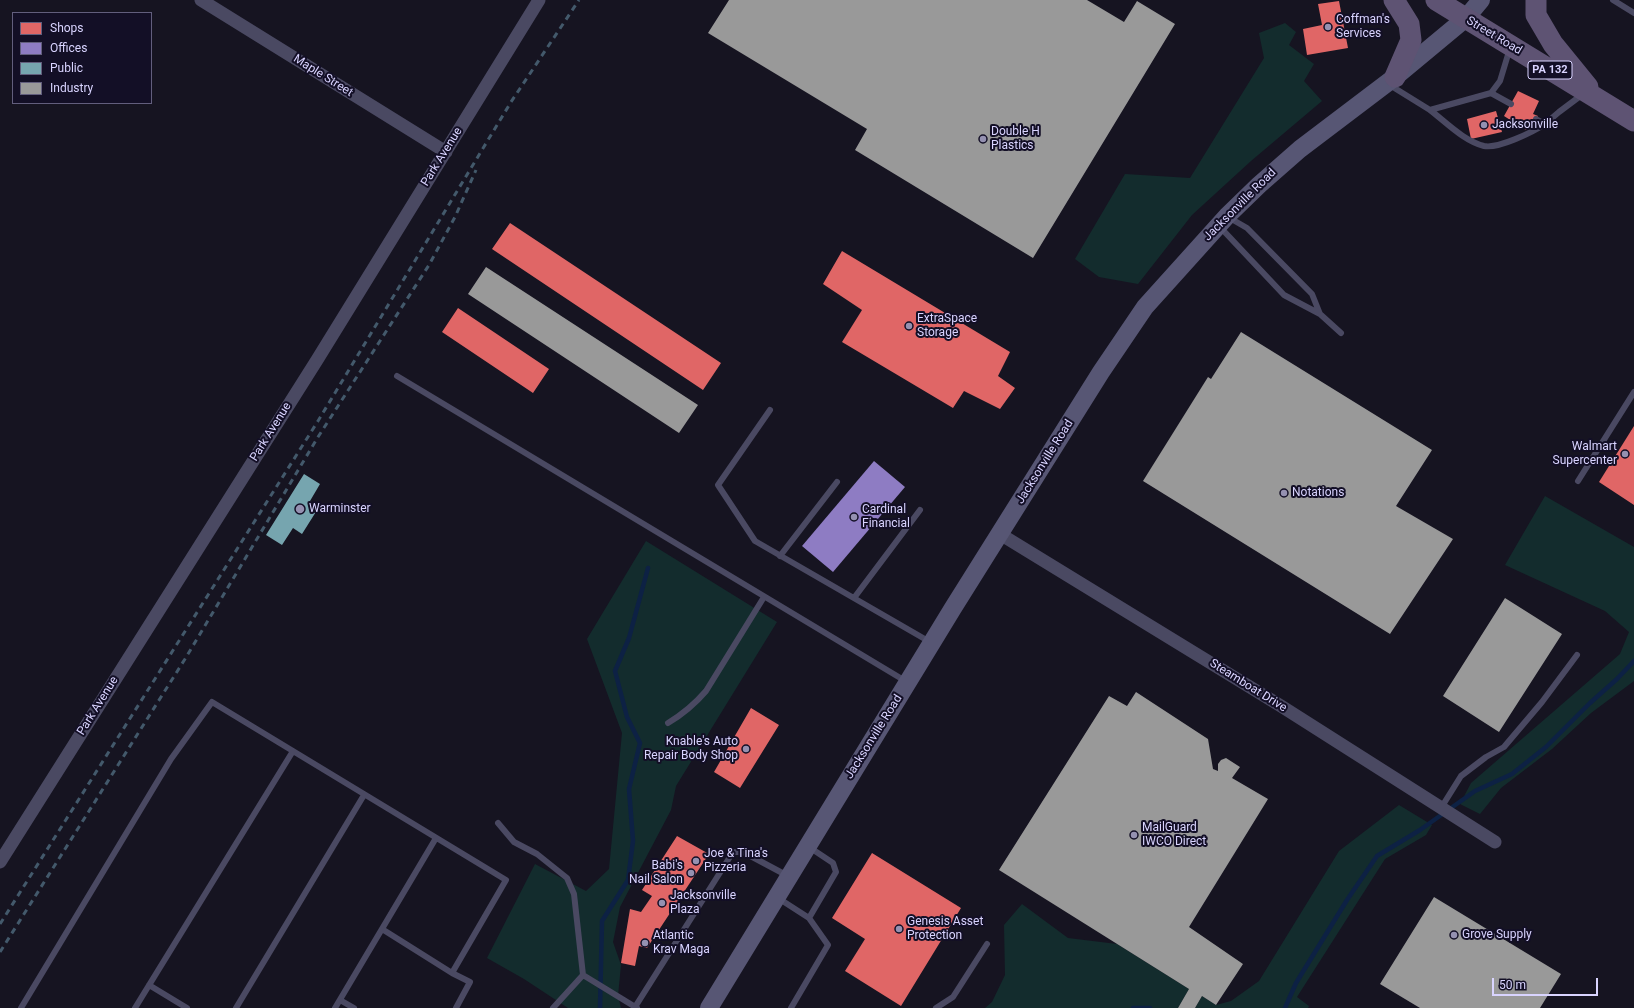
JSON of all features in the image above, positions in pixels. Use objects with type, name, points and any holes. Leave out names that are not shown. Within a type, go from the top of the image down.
[{"type":"main road","points":[[1391,80],[1411,40],[1409,24],[1394,0]]},
{"type":"main road","name":"Street Road","points":[[1436,0],[1634,121]]},
{"type":"main road","name":"Jacksonville Road","points":[[709,1008],[953,608],[1101,372],[1145,307],[1223,221],[1264,181],[1295,154],[1391,80],[1466,18],[1481,0]]},
{"type":"main road","points":[[1536,0],[1536,15],[1553,44],[1592,95]]},
{"type":"street","name":"Maple Street","points":[[201,0],[446,152]]},
{"type":"street","name":"Park Avenue","points":[[0,862],[313,366],[446,152],[538,0]]},
{"type":"street","name":"Steamboat Drive","points":[[1000,534],[1281,706],[1495,842]]},
{"type":"lane","points":[[1613,0],[1634,13]]},
{"type":"lane","points":[[1430,110],[1491,93],[1500,82],[1511,46]]},
{"type":"lane","points":[[1391,80],[1470,140],[1486,146],[1521,137],[1545,124],[1559,112],[1592,95]]},
{"type":"lane","points":[[1491,93],[1511,104]]},
{"type":"lane","points":[[1536,118],[1545,124]]},
{"type":"lane","points":[[1223,221],[1284,295],[1320,314],[1341,333]]},
{"type":"lane","points":[[1223,221],[1247,228],[1312,294],[1320,314]]},
{"type":"lane","points":[[397,376],[908,683]]},
{"type":"lane","points":[[1578,481],[1634,392]]},
{"type":"lane","points":[[770,410],[718,484],[755,541],[932,643]]},
{"type":"lane","points":[[780,556],[837,482]]},
{"type":"lane","points":[[854,598],[920,510]]},
{"type":"lane","points":[[668,723],[690,709],[706,691],[764,597]]},
{"type":"lane","points":[[1441,808],[1461,776],[1486,757],[1504,747],[1542,702],[1577,655]]},
{"type":"lane","points":[[21,1008],[171,759],[212,702],[506,880],[452,973]]},
{"type":"lane","points":[[135,1008],[292,751]]},
{"type":"lane","points":[[236,1008],[364,794]]},
{"type":"lane","points":[[498,824],[514,842],[537,854],[567,878],[574,894],[583,975],[553,1008]]},
{"type":"lane","points":[[335,1008],[436,838]]},
{"type":"lane","points":[[808,846],[833,863],[836,872],[809,918]]},
{"type":"lane","points":[[583,975],[636,1007],[733,852],[743,852],[789,876]]},
{"type":"lane","points":[[776,897],[809,918],[828,945],[791,1008]]},
{"type":"lane","points":[[382,929],[452,973],[470,982],[456,1008]]},
{"type":"lane","points":[[936,1008],[953,996],[987,944]]},
{"type":"lane","points":[[149,985],[187,1008]]},
{"type":"lane","points":[[340,1000],[354,1008]]},
{"type":"green space","points":[[1285,23],[1296,32],[1289,45],[1314,64],[1304,81],[1322,101],[1251,161],[1192,215],[1138,284],[1099,277],[1075,259],[1125,174],[1190,178],[1264,58],[1259,33]]},
{"type":"green space","points":[[1545,496],[1634,547],[1634,681],[1591,713],[1552,749],[1501,788],[1480,814],[1460,804],[1471,783],[1620,654],[1629,632],[1605,611],[1505,565]]},
{"type":"green space","points":[[646,541],[777,622],[676,786],[671,810],[620,907],[613,942],[621,965],[618,996],[621,1008],[568,1008],[524,979],[487,958],[535,864],[586,891],[609,869],[622,733],[587,639]]},
{"type":"green space","points":[[1399,805],[1432,825],[1426,835],[1385,859],[1297,997],[1309,1006],[1308,1008],[1195,1008],[1202,996],[1216,1005],[1231,1001],[1259,981],[1339,851]]},
{"type":"green space","points":[[1022,904],[1068,938],[1117,944],[1189,989],[1178,1008],[985,1008],[992,1002],[1005,975],[1004,925]]},
{"type":"building: Shops","name":"Coffman's Services","points":[[1339,1],[1348,48],[1307,55],[1303,29],[1322,25],[1318,4]]},
{"type":"building: Shops","points":[[1518,91],[1539,101],[1533,114],[1538,116],[1526,130],[1504,116]]},
{"type":"building: Shops","name":"Jacksonville","points":[[1496,111],[1502,132],[1471,139],[1467,119]]},
{"type":"building: Shops","points":[[510,223],[721,363],[703,390],[492,249]]},
{"type":"building: Shops","name":"ExtraSpace Storage","points":[[842,251],[1010,352],[998,376],[1015,388],[1000,409],[964,391],[953,408],[842,342],[862,310],[823,284]]},
{"type":"building: Shops","points":[[458,308],[549,369],[533,393],[442,332]]},
{"type":"building: Shops","name":"Walmart Supercenter","points":[[1634,426],[1634,505],[1599,482]]},
{"type":"building: Shops","name":"Knable's Auto Repair Body Shop","points":[[751,708],[779,725],[740,788],[714,772]]},
{"type":"building: Shops","name":"Jacksonville Plaza","points":[[677,836],[709,854],[647,948],[639,946],[635,966],[621,963],[630,909],[641,912],[652,896],[642,890]]},
{"type":"building: Shops","name":"Genesis Asset Protection","points":[[872,853],[961,908],[901,1006],[845,971],[865,939],[832,918]]},
{"type":"building: Offices","name":"Cardinal Financial","points":[[874,461],[905,487],[833,572],[802,546]]},
{"type":"building: Public","points":[[304,474],[320,484],[310,501],[319,507],[302,534],[293,528],[282,545],[266,535]]},
{"type":"building: Industry","name":"Double H Plastics","points":[[729,0],[1087,0],[1124,22],[1137,1],[1175,24],[1033,258],[855,150],[867,129],[708,33]]},
{"type":"building: Industry","points":[[486,267],[698,405],[679,433],[468,294]]},
{"type":"building: Industry","name":"Notations","points":[[1241,332],[1432,450],[1396,506],[1453,539],[1390,634],[1143,481],[1208,377],[1211,379]]},
{"type":"building: Industry","points":[[1505,598],[1562,634],[1499,732],[1443,696]]},
{"type":"building: Industry","name":"MailGuard IWCO Direct","points":[[1136,692],[1208,739],[1213,769],[1218,771],[1218,764],[1221,760],[1226,758],[1240,767],[1232,778],[1268,799],[1189,927],[1243,964],[1216,1005],[1202,996],[1195,1008],[1178,1008],[1189,989],[999,870],[1109,696],[1127,706]]},
{"type":"building: Industry","name":"Grove Supply","points":[[1434,897],[1561,974],[1540,1008],[1420,1008],[1380,984]]},
{"type":"waterway","points":[[600,1008],[602,921],[628,880],[633,841],[629,789],[640,743],[627,717],[615,671],[629,638],[648,568]]},
{"type":"waterway","points":[[1285,1008],[1296,983],[1347,900],[1377,856],[1420,830],[1475,791],[1512,774],[1546,747],[1634,661]]},
{"type":"waterway","points":[[1133,1008],[1150,1008]]},
{"type":"railway","points":[[0,924],[318,421],[511,102],[579,0]]},
{"type":"railway","points":[[0,952],[185,659],[318,437],[429,265],[455,217],[476,170]]},
{"type":"place","name":"Coffman's Services","points":[[1328,27]]},
{"type":"place","name":"Jacksonville","points":[[1484,125]]},
{"type":"place","name":"Double H Plastics","points":[[983,139]]},
{"type":"place","name":"ExtraSpace Storage","points":[[909,326]]},
{"type":"place","name":"Walmart Supercenter","points":[[1625,454]]},
{"type":"place","name":"Notations","points":[[1284,493]]},
{"type":"place","name":"Warminster","points":[[300,509]]},
{"type":"place","name":"Cardinal Financial","points":[[854,517]]},
{"type":"place","name":"Knable's Auto Repair Body Shop","points":[[746,749]]},
{"type":"place","name":"MailGuard IWCO Direct","points":[[1134,835]]},
{"type":"place","name":"Joe & Tina's Pizzeria","points":[[696,861]]},
{"type":"place","name":"Babi's Nail Salon","points":[[691,873]]},
{"type":"place","name":"Jacksonville Plaza","points":[[662,903]]},
{"type":"place","name":"Genesis Asset Protection","points":[[899,929]]},
{"type":"place","name":"Grove Supply","points":[[1454,935]]},
{"type":"place","name":"Atlantic Krav Maga","points":[[645,943]]}]
